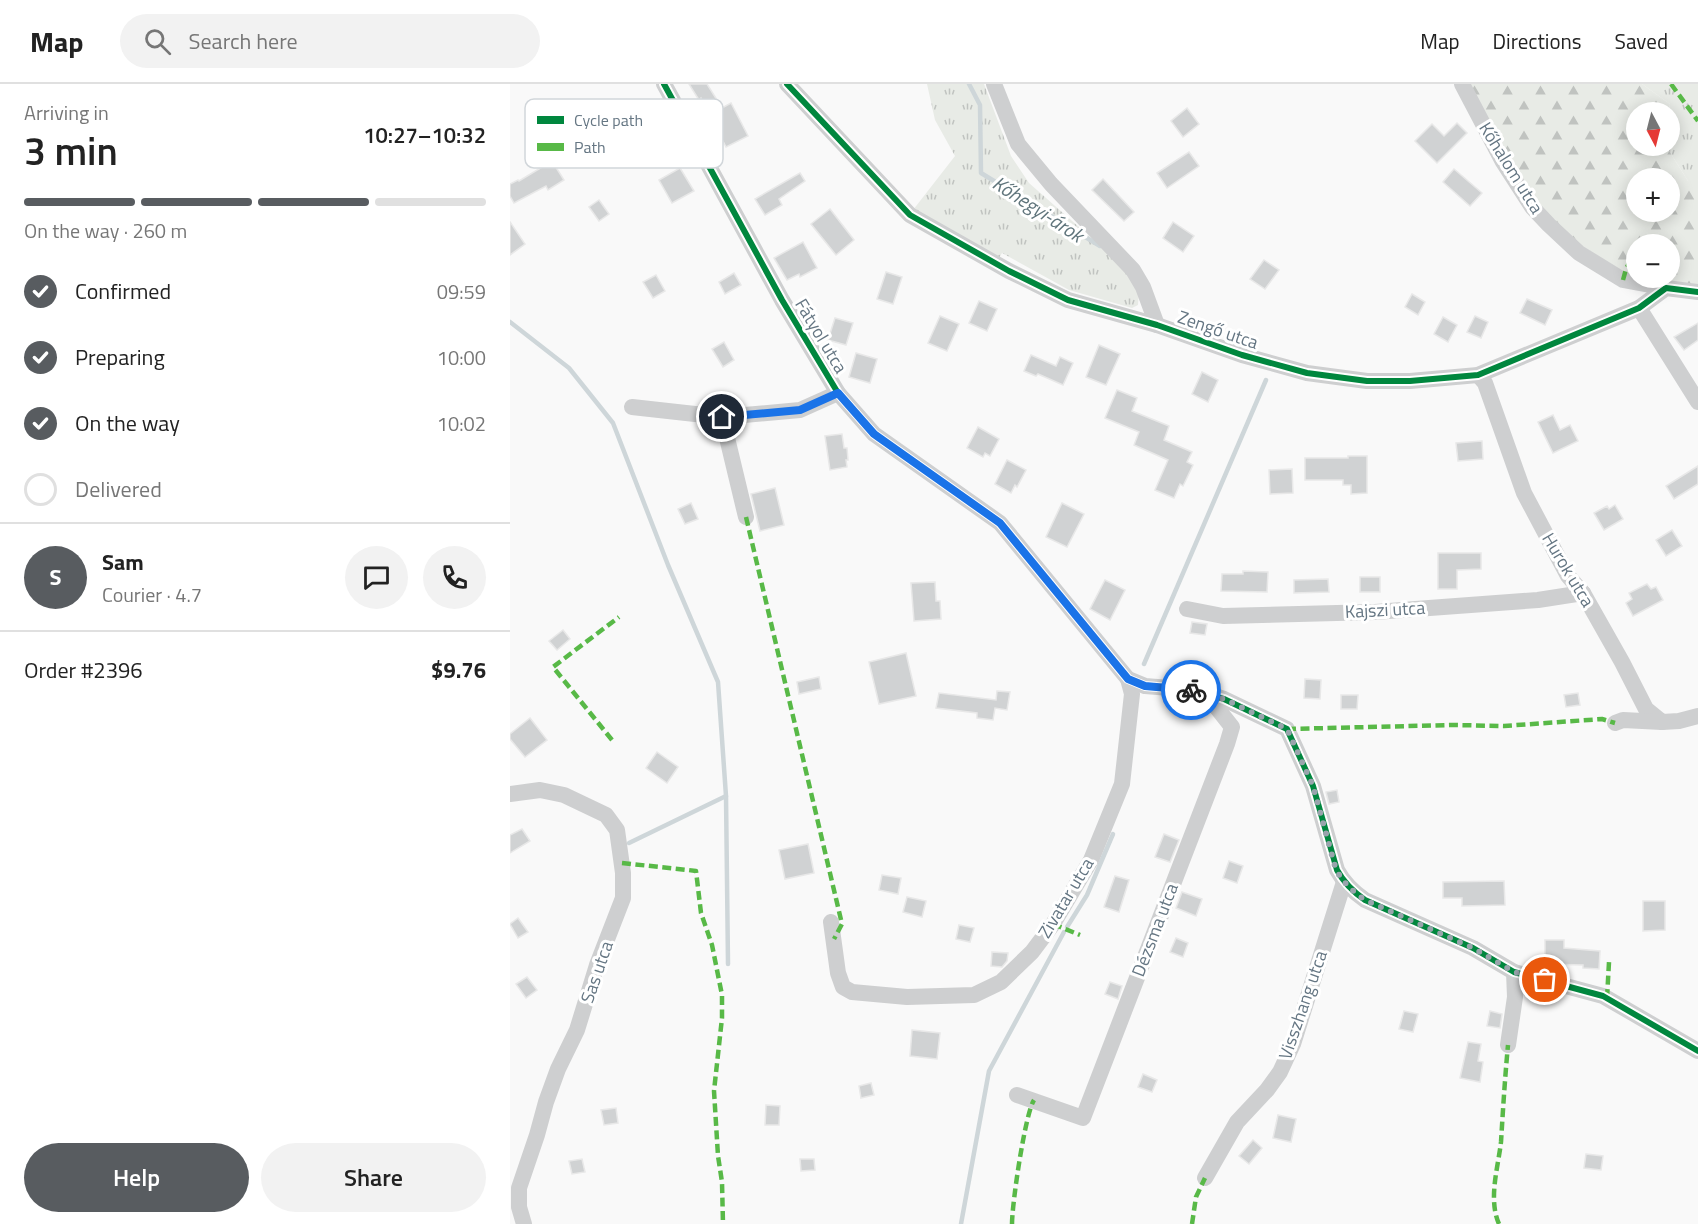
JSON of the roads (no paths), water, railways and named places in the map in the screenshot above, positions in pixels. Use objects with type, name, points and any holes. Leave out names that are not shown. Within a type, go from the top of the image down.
[{"type":"street","name":"Fátyol utca","points":[[664,84],[672,99]]},
{"type":"street","name":"Zengő utca","points":[[787,84],[910,215],[1009,271],[1068,300],[1157,325],[1242,355],[1307,373],[1367,381],[1410,381],[1478,375],[1639,308],[1666,288]]},
{"type":"street","points":[[994,84],[1018,144],[1051,184],[1133,270],[1143,287],[1157,325]]},
{"type":"street","name":"Kőhalom utca","points":[[1462,84],[1503,162],[1532,207],[1579,253],[1626,281]]},
{"type":"street","name":"Fátyol utca","points":[[710,168],[782,300],[838,393],[874,434],[1000,523],[1128,679]]},
{"type":"street","points":[[1666,288],[1698,292]]},
{"type":"street","points":[[1639,308],[1698,402]]},
{"type":"street","name":"Hurok utca","points":[[1478,375],[1485,383],[1524,492],[1568,576],[1583,593],[1646,709],[1662,722]]},
{"type":"street","points":[[632,407],[722,417],[800,410],[838,393]]},
{"type":"street","points":[[722,417],[746,517]]},
{"type":"street","name":"Kajszi utca","points":[[1187,609],[1223,615],[1375,612],[1538,600],[1583,593]]},
{"type":"street","points":[[1128,679],[1145,686],[1195,690],[1224,699],[1287,729],[1313,786],[1332,857],[1344,882],[1365,900],[1473,948],[1514,972],[1603,996],[1698,1051]]},
{"type":"street","name":"Zivatar utca","points":[[831,922],[838,973],[843,987],[852,992],[907,997],[974,995],[1000,982],[1032,952],[1053,924],[1090,860],[1122,784],[1132,694],[1128,679]]},
{"type":"street","name":"Dézsma utca","points":[[1017,1095],[1083,1118],[1232,727],[1217,708],[1195,690]]},
{"type":"street","points":[[1616,723],[1623,720],[1679,721],[1698,716]]},
{"type":"street","name":"Sas utca","points":[[510,794],[540,790],[564,795],[606,815],[617,830],[623,873],[623,898],[597,965],[578,1030],[558,1070],[537,1136],[515,1189],[524,1224]]},
{"type":"street","name":"Visszhang utca","points":[[1205,1178],[1237,1122],[1267,1090],[1289,1053],[1344,882]]},
{"type":"street","points":[[1508,1045],[1515,997],[1514,972]]},
{"type":"waterway","name":"Kőhegyi-árok","points":[[969,84],[980,105],[981,173],[1100,246]]},
{"type":"waterway","points":[[510,322],[569,368],[613,423],[668,565],[718,682],[726,796],[728,964]]},
{"type":"waterway","points":[[1144,664],[1266,380]]},
{"type":"waterway","points":[[629,843],[726,796]]},
{"type":"waterway","points":[[1067,927],[1087,895],[1113,834]]},
{"type":"waterway","points":[[961,1224],[989,1071],[1064,932]]}]
